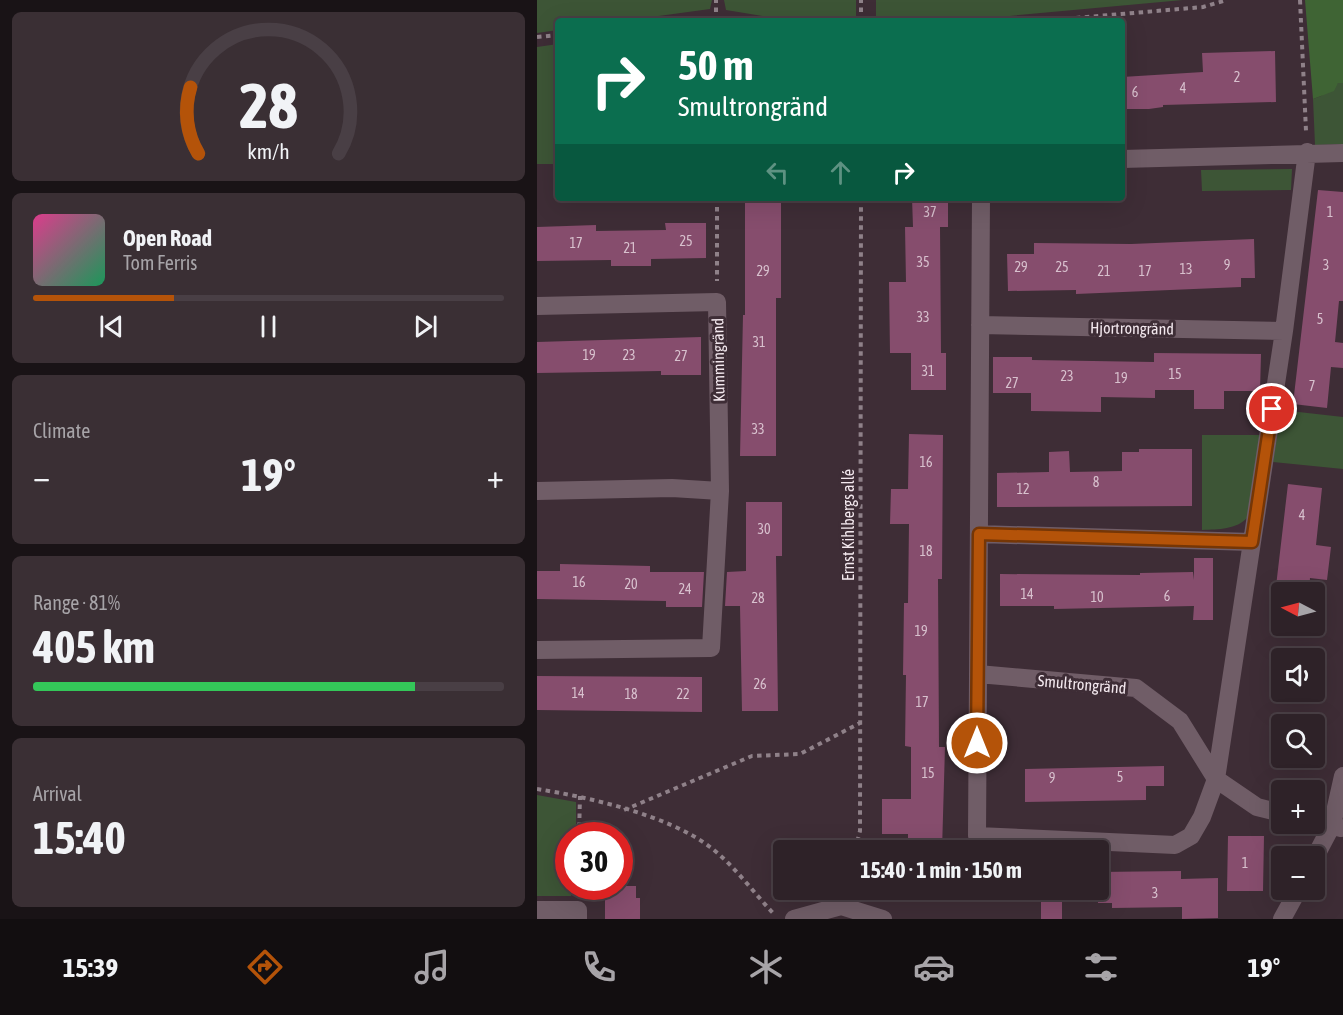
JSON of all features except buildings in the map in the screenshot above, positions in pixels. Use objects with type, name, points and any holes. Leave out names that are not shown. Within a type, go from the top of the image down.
[{"type":"street","points":[[1125,159],[1307,152],[1343,153]]},
{"type":"street","points":[[981,201],[977,836],[1175,845],[1191,836],[1202,817],[1216,779],[1284,331],[1307,152]]},
{"type":"street","name":"Kummingränd","points":[[537,306],[717,302],[720,490],[711,648],[537,650]]},
{"type":"street","name":"Hjortrongränd","points":[[980,325],[1284,331]]},
{"type":"street","points":[[537,491],[672,488],[720,490]]},
{"type":"street","points":[[979,534],[1252,542]]},
{"type":"street","name":"Smultrongränd","points":[[978,674],[1136,688],[1180,721],[1216,779],[1257,807],[1271,810]]},
{"type":"street","points":[[1324,846],[1338,827],[1343,776]]},
{"type":"street","points":[[1283,919],[1293,900]]},
{"type":"street","points":[[794,919],[841,906],[883,919]]},
{"type":"street","points":[[537,910],[578,910],[578,919]]},
{"type":"path","points":[[716,0],[716,18]]},
{"type":"path","points":[[861,0],[861,18]]},
{"type":"path","points":[[1075,18],[1203,7],[1227,0]]},
{"type":"path","points":[[1300,0],[1307,152]]},
{"type":"path","points":[[537,37],[555,35]]},
{"type":"path","points":[[717,201],[717,302]]},
{"type":"path","name":"Ernst Kihlbergs allé","points":[[858,840],[860,831],[861,201]]},
{"type":"path","points":[[624,810],[752,756],[800,754],[860,723]]},
{"type":"path","points":[[537,789],[580,796],[675,826],[710,847],[779,919]]},
{"type":"path","points":[[579,822],[580,796]]},
{"type":"green space","points":[[537,0],[712,0],[710,9],[644,18],[555,18],[555,30],[537,33]]},
{"type":"green space","points":[[724,0],[856,0],[856,18],[774,18],[726,10]]},
{"type":"green space","points":[[876,0],[1183,0],[987,18],[876,18]]},
{"type":"green space","points":[[1305,0],[1343,0],[1343,83],[1338,83],[1334,91],[1313,99]]},
{"type":"green space","points":[[555,44],[555,164],[537,164],[537,47]]},
{"type":"green space","points":[[1338,83],[1343,83],[1343,144],[1315,145],[1313,99]]},
{"type":"green space","points":[[1292,169],[1291,190],[1202,191],[1201,170]]},
{"type":"green space","points":[[1281,410],[1343,417],[1343,469],[1273,462]]},
{"type":"green space","points":[[1202,435],[1263,435],[1248,517],[1233,527],[1202,530]]},
{"type":"green space","points":[[537,795],[576,802],[576,822],[555,822],[555,896],[537,896]]},
{"type":"route","points":[[977,743],[979,534],[1252,542],[1272,409]]}]
